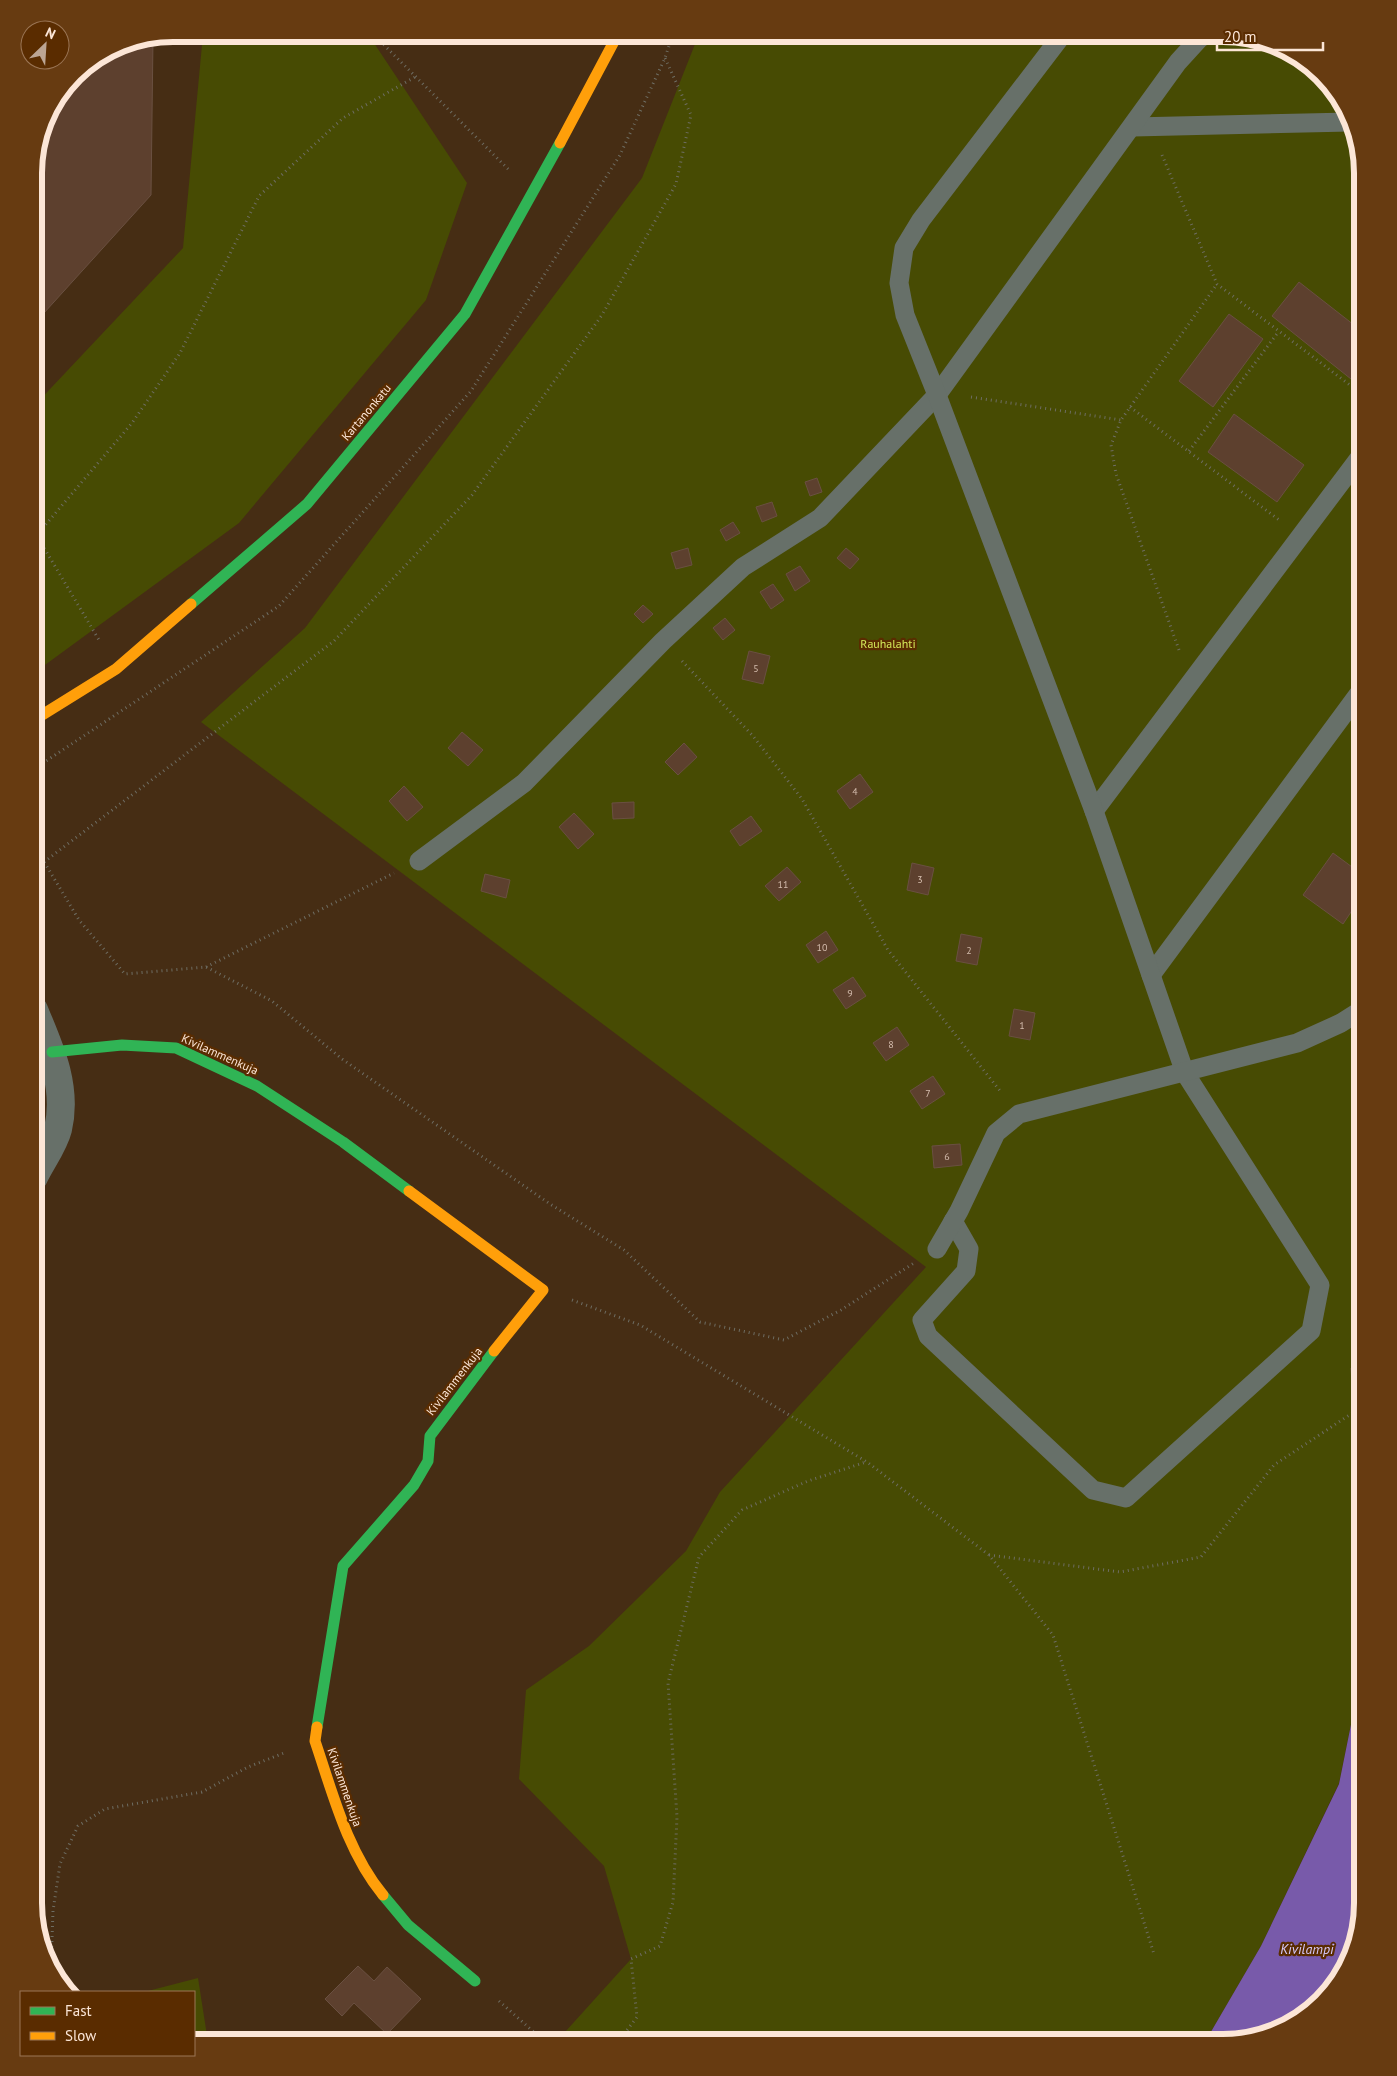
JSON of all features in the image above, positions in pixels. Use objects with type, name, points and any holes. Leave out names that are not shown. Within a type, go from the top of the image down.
[{"type":"street","name":"Kartanonkatu","points":[[43,715],[116,669],[307,504],[465,314],[614,42]]},
{"type":"street","points":[[42,1160],[58,1130],[62,1091],[52,1052],[43,1030]]},
{"type":"street","name":"Kivilammenkuja","points":[[52,1052],[122,1045],[176,1048],[257,1086],[343,1142],[543,1290],[453,1403],[430,1436],[428,1461],[414,1485],[342,1566],[315,1741],[348,1838],[374,1884],[408,1925],[475,1981]]},
{"type":"lane","points":[[953,1221],[969,1249],[966,1271],[922,1320],[928,1336],[1093,1490],[1126,1498],[1311,1331],[1320,1285],[1185,1073],[1094,811],[905,315],[899,283],[904,248],[921,220],[1056,43]]},
{"type":"lane","points":[[419,861],[524,783],[663,641],[743,567],[820,518],[937,395],[1133,127],[1178,62],[1195,43]]},
{"type":"lane","points":[[1133,127],[1345,122]]},
{"type":"lane","points":[[1094,811],[1354,465]]},
{"type":"lane","points":[[1151,975],[1354,700]]},
{"type":"lane","points":[[937,1249],[953,1221],[996,1133],[1019,1114],[1297,1043],[1354,1014]]},
{"type":"path","points":[[381,42],[532,193]]},
{"type":"path","points":[[419,861],[206,967],[126,974],[79,920],[44,862],[334,641],[472,495],[602,315],[676,184],[691,115],[665,58]]},
{"type":"path","points":[[43,528],[132,423],[180,353],[259,196],[343,118],[415,77]]},
{"type":"path","points":[[1159,127],[1162,156],[1218,284],[1354,388]]},
{"type":"path","points":[[1191,683],[1116,474],[1111,444],[1121,420],[1218,284]]},
{"type":"path","points":[[1189,451],[1279,331]]},
{"type":"path","points":[[937,395],[976,397],[1121,420]]},
{"type":"path","points":[[1130,407],[1301,537]]},
{"type":"path","points":[[43,547],[116,669]]},
{"type":"path","points":[[663,641],[753,736],[802,799],[888,950],[1019,1114]]},
{"type":"path","points":[[206,967],[272,1001],[342,1059],[550,1204],[624,1250],[700,1322],[784,1340],[841,1310],[937,1249]]},
{"type":"path","points":[[543,1290],[640,1325],[867,1462],[989,1555],[1053,1635],[1154,1954]]},
{"type":"path","points":[[989,1555],[1120,1572],[1201,1557],[1274,1465],[1354,1412]]},
{"type":"path","points":[[624,2033],[637,2016],[631,1959],[660,1946],[672,1902],[677,1817],[668,1683],[699,1557],[742,1510],[808,1481],[867,1462]]},
{"type":"path","points":[[52,1951],[53,1911],[60,1864],[78,1826],[105,1809],[202,1792],[248,1767],[315,1741]]},
{"type":"path","points":[[475,1981],[535,2033]]},
{"type":"green space","points":[[202,42],[373,42],[467,183],[426,300],[239,523],[43,667],[43,397],[183,248]]},
{"type":"green space","name":"Rauhalahti","points":[[696,42],[1232,43],[1249,45],[1274,52],[1303,70],[1327,94],[1345,123],[1353,157],[1354,174],[1354,1709],[1339,1783],[1261,1946],[1210,2034],[564,2033],[631,1959],[604,1866],[519,1779],[526,1690],[589,1646],[686,1551],[720,1492],[926,1267],[201,722],[305,628],[642,178]]},
{"type":"green space","points":[[198,1978],[207,2033],[195,2033],[195,1991],[148,1991]]},
{"type":"water","name":"Kivilampi","points":[[1354,1710],[1354,1902],[1350,1936],[1345,1953],[1337,1968],[1316,1995],[1289,2016],[1274,2024],[1257,2029],[1210,2034],[1261,1946],[1339,1784]]},
{"type":"building","points":[[153,44],[151,195],[43,314],[43,165],[52,123],[75,87],[87,75],[123,52]]},
{"type":"building","points":[[1299,282],[1354,325],[1354,381],[1272,316]]},
{"type":"building","points":[[1229,314],[1263,339],[1213,407],[1179,381]]},
{"type":"building","points":[[1234,414],[1304,465],[1277,502],[1208,452]]},
{"type":"building","points":[[817,478],[822,492],[810,496],[805,482]]},
{"type":"building","points":[[772,502],[777,516],[762,522],[756,507]]},
{"type":"building","points":[[733,522],[740,533],[726,541],[720,530]]},
{"type":"building","points":[[688,548],[692,565],[676,569],[671,553]]},
{"type":"building","points":[[846,548],[859,559],[850,569],[837,558]]},
{"type":"building","points":[[800,566],[810,581],[795,591],[786,574]]},
{"type":"building","points":[[773,584],[784,600],[771,609],[760,592]]},
{"type":"building","points":[[643,605],[653,614],[643,623],[634,614]]},
{"type":"building","points":[[725,618],[735,630],[723,640],[713,628]]},
{"type":"building","points":[[749,651],[770,656],[763,684],[742,679]]},
{"type":"building","points":[[462,732],[483,750],[468,766],[448,748]]},
{"type":"building","points":[[684,743],[697,757],[678,775],[665,762]]},
{"type":"building","points":[[860,774],[873,792],[850,809],[837,791]]},
{"type":"building","points":[[404,786],[423,807],[407,821],[389,801]]},
{"type":"building","points":[[634,802],[634,818],[613,819],[612,803]]},
{"type":"building","points":[[574,813],[594,834],[578,849],[559,827]]},
{"type":"building","points":[[751,816],[762,831],[740,846],[730,831]]},
{"type":"building","points":[[1333,853],[1354,868],[1354,908],[1343,924],[1303,895]]},
{"type":"building","points":[[912,863],[934,868],[928,895],[907,890]]},
{"type":"building","points":[[787,867],[801,882],[779,901],[765,886]]},
{"type":"building","points":[[485,874],[510,880],[506,898],[481,891]]},
{"type":"building","points":[[826,931],[838,950],[818,963],[806,945]]},
{"type":"building","points":[[961,934],[982,938],[977,965],[956,961]]},
{"type":"building","points":[[853,977],[866,996],[846,1009],[833,990]]},
{"type":"building","points":[[1014,1009],[1035,1013],[1030,1040],[1009,1036]]},
{"type":"building","points":[[897,1027],[909,1045],[886,1061],[873,1043]]},
{"type":"building","points":[[933,1076],[945,1094],[922,1109],[910,1091]]},
{"type":"building","points":[[960,1144],[962,1165],[934,1168],[932,1146]]},
{"type":"building","points":[[1351,1368],[1354,1368],[1354,1384],[1352,1384]]},
{"type":"building","points":[[358,1966],[374,1981],[387,1967],[421,1999],[388,2033],[354,2003],[342,2016],[325,1999]]},
{"type":"traffic: fast","points":[[191,604],[307,504],[465,314],[560,143]]},
{"type":"traffic: fast","points":[[52,1052],[122,1045],[176,1048],[257,1086],[343,1142],[409,1191]]},
{"type":"traffic: fast","points":[[317,1727],[343,1566],[414,1485],[428,1461],[430,1436],[494,1351]]},
{"type":"traffic: fast","points":[[383,1895],[408,1925],[475,1981]]},
{"type":"traffic: slow","points":[[560,143],[614,42]]},
{"type":"traffic: slow","points":[[43,715],[116,669],[191,604]]},
{"type":"traffic: slow","points":[[409,1191],[543,1290],[494,1351]]},
{"type":"traffic: slow","points":[[317,1727],[315,1741],[342,1821],[360,1860],[370,1878],[383,1895]]}]
